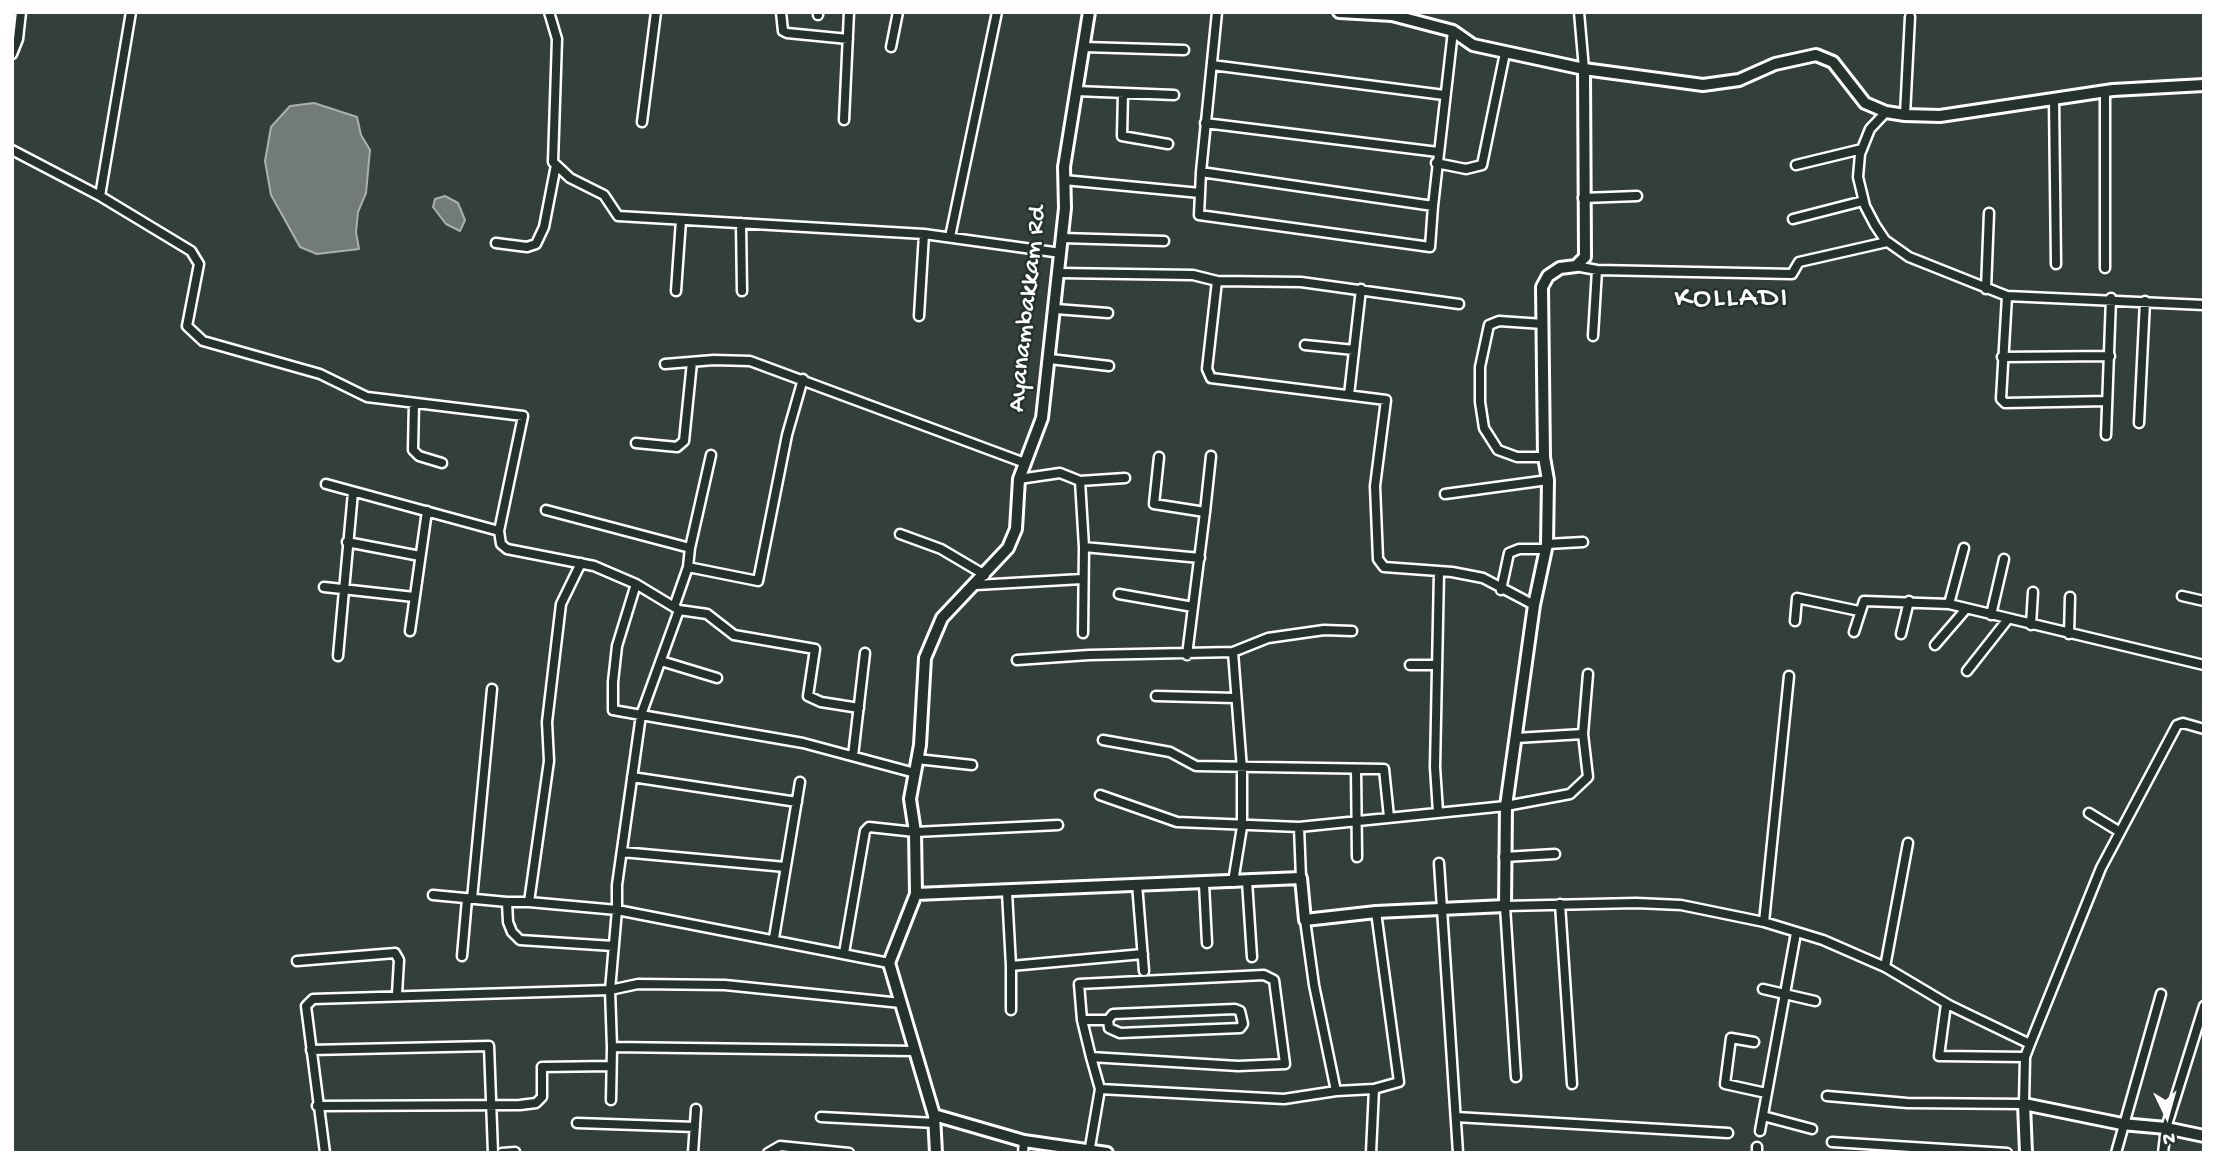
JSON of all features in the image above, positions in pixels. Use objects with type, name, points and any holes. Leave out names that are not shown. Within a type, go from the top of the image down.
[{"type":"street","points":[[12,54],[18,39],[21,12]]},
{"type":"street","points":[[100,197],[131,12]]},
{"type":"street","points":[[496,243],[527,247],[536,244],[544,227],[556,165],[551,147],[557,39],[549,12]]},
{"type":"street","points":[[642,122],[656,12]]},
{"type":"street","points":[[781,12],[783,31],[787,33],[848,39]]},
{"type":"street","points":[[844,120],[849,12]]},
{"type":"street","points":[[891,47],[898,12]]},
{"type":"street","points":[[950,237],[997,12]]},
{"type":"street","name":"Ayanambakkam Rd","points":[[889,963],[916,894],[915,832],[911,799],[925,658],[943,618],[1009,548],[1016,529],[1019,479],[1042,418],[1056,309],[1064,180],[1089,12]]},
{"type":"street","points":[[1216,12],[1199,215],[1430,247],[1436,163],[1453,31]]},
{"type":"street","points":[[1339,12],[1392,14],[1453,31],[1473,45],[1584,69],[1673,82],[1721,84],[1739,80],[1775,64],[1815,55],[1833,62],[1865,103],[1886,112],[1905,115],[1940,116],[2105,92],[2204,85]]},
{"type":"street","points":[[1575,266],[1584,257],[1584,69],[1579,12]]},
{"type":"street","points":[[1905,115],[1910,17]]},
{"type":"street","points":[[1084,47],[1184,50]]},
{"type":"street","points":[[1436,163],[1466,169],[1482,166],[1505,52]]},
{"type":"street","points":[[1212,65],[1444,95]]},
{"type":"street","points":[[1076,91],[1174,95]]},
{"type":"street","points":[[2105,92],[2105,268]]},
{"type":"street","points":[[1123,93],[1122,136],[1168,144]]},
{"type":"street","points":[[2054,100],[2056,264]]},
{"type":"street","points":[[1886,112],[1870,130],[1858,177],[1863,201],[1875,225],[1887,242],[1909,257],[2007,296],[2111,298],[2204,305]]},
{"type":"street","points":[[1205,123],[1438,152]]},
{"type":"street","points":[[1796,165],[1863,149]]},
{"type":"street","points":[[12,150],[100,197],[191,251],[199,264],[187,326],[203,341],[320,374],[367,397],[523,416],[499,531],[501,544],[507,549],[582,563],[636,584],[676,609],[707,614],[734,635],[815,649],[808,696],[821,702],[859,708]]},
{"type":"street","points":[[556,165],[570,178],[604,195],[618,216],[924,234],[1061,253]]},
{"type":"street","points":[[1201,172],[1433,206]]},
{"type":"street","points":[[1064,180],[1200,193]]},
{"type":"street","points":[[1583,198],[1636,196]]},
{"type":"street","points":[[1793,219],[1863,201]]},
{"type":"street","points":[[1986,289],[1989,214]]},
{"type":"street","points":[[676,291],[681,220]]},
{"type":"street","points":[[741,223],[742,291]]},
{"type":"street","points":[[919,316],[924,234]]},
{"type":"street","points":[[1062,238],[1164,241]]},
{"type":"street","points":[[1516,1077],[1504,857],[1506,806],[1534,605],[1546,547],[1548,480],[1544,457],[1542,287],[1548,276],[1560,268],[1575,266],[1597,270],[1791,274],[1799,262],[1887,242]]},
{"type":"street","points":[[1593,336],[1597,270]]},
{"type":"street","points":[[1059,273],[1193,275],[1217,281],[1301,282],[1459,304]]},
{"type":"street","points":[[1217,281],[1207,369],[1211,378],[1386,400],[1374,486],[1378,559],[1384,567],[1483,578],[1501,590],[1534,605]]},
{"type":"street","points":[[1349,396],[1361,289]]},
{"type":"street","points":[[2007,296],[2000,392],[2005,403],[2107,401]]},
{"type":"street","points":[[2106,435],[2111,298]]},
{"type":"street","points":[[2139,423],[2145,301]]},
{"type":"street","points":[[1056,309],[1108,313]]},
{"type":"street","points":[[1543,324],[1492,321],[1480,368],[1480,402],[1484,428],[1498,450],[1517,457],[1544,457]]},
{"type":"street","points":[[1305,345],[1354,350]]},
{"type":"street","points":[[2002,358],[2110,356]]},
{"type":"street","points":[[1051,359],[1109,366]]},
{"type":"street","points":[[665,364],[750,361],[1025,463]]},
{"type":"street","points":[[636,443],[677,447],[682,444],[692,362]]},
{"type":"street","points":[[688,567],[758,581],[787,435],[803,379]]},
{"type":"street","points":[[414,403],[413,450],[419,456],[442,463]]},
{"type":"street","points":[[611,1100],[613,946],[622,852],[641,715],[661,661],[688,567],[711,455]]},
{"type":"street","points":[[1187,655],[1210,456]]},
{"type":"street","points":[[1160,457],[1154,504],[1205,512]]},
{"type":"street","points":[[1019,479],[1060,472],[1080,481],[1125,478]]},
{"type":"street","points":[[1445,494],[1548,480]]},
{"type":"street","points":[[1080,481],[1084,547],[1083,633]]},
{"type":"street","points":[[326,484],[499,531]]},
{"type":"street","points":[[338,656],[353,492]]},
{"type":"street","points":[[546,510],[690,548]]},
{"type":"street","points":[[410,631],[427,511]]},
{"type":"street","points":[[900,534],[941,549],[985,575]]},
{"type":"street","points":[[347,542],[420,556]]},
{"type":"street","points":[[1501,590],[1509,553],[1519,549],[1583,542]]},
{"type":"street","points":[[1084,547],[1200,558]]},
{"type":"street","points":[[1949,604],[1964,548]]},
{"type":"street","points":[[1991,615],[2004,559]]},
{"type":"street","points":[[529,902],[549,761],[548,722],[561,604],[582,563]]},
{"type":"street","points":[[1438,812],[1439,572]]},
{"type":"street","points":[[976,585],[1082,579]]},
{"type":"street","points":[[636,584],[617,646],[613,710],[803,743],[915,773]]},
{"type":"street","points":[[324,587],[414,597]]},
{"type":"street","points":[[2031,625],[2033,592]]},
{"type":"street","points":[[1119,594],[1194,607]]},
{"type":"street","points":[[2182,596],[2204,601]]},
{"type":"street","points":[[2069,634],[2070,597]]},
{"type":"street","points":[[1794,621],[1797,598],[1859,611]]},
{"type":"street","points":[[1854,632],[1861,603],[1867,601],[1949,604],[2204,665]]},
{"type":"street","points":[[1901,634],[1909,601]]},
{"type":"street","points":[[1935,645],[1966,609]]},
{"type":"street","points":[[1967,671],[2008,619]]},
{"type":"street","points":[[1017,660],[1233,652],[1268,638],[1324,630],[1352,631]]},
{"type":"street","points":[[1233,652],[1242,769],[1242,827],[1233,882]]},
{"type":"street","points":[[853,756],[865,653]]},
{"type":"street","points":[[661,661],[717,677]]},
{"type":"street","points":[[1410,665],[1437,665]]},
{"type":"street","points":[[1100,795],[1177,822],[1242,827],[1298,827],[1506,806],[1570,794],[1588,777],[1583,734],[1588,674]]},
{"type":"street","points":[[1764,922],[1790,676]]},
{"type":"street","points":[[462,957],[492,689]]},
{"type":"street","points":[[1156,696],[1235,698]]},
{"type":"street","points":[[2026,1153],[2025,1057],[2101,868],[2177,725],[2183,723],[2204,729]]},
{"type":"street","points":[[1516,738],[1583,734]]},
{"type":"street","points":[[1103,740],[1170,752],[1196,766],[1242,769],[1384,769],[1389,817]]},
{"type":"street","points":[[917,759],[972,765]]},
{"type":"street","points":[[1356,769],[1357,857]]},
{"type":"street","points":[[632,777],[797,802]]},
{"type":"street","points":[[774,938],[800,782]]},
{"type":"street","points":[[2089,813],[2120,832]]},
{"type":"street","points":[[844,953],[865,831],[874,825],[915,832],[1058,825]]},
{"type":"street","points":[[1298,827],[1301,878],[1314,985],[1336,1091]]},
{"type":"street","points":[[1885,967],[1908,843]]},
{"type":"street","points":[[622,852],[785,867]]},
{"type":"street","points":[[1504,857],[1555,854]]},
{"type":"street","points":[[1439,863],[1458,1153]]},
{"type":"street","points":[[916,894],[1301,878]]},
{"type":"street","points":[[1247,881],[1252,957]]},
{"type":"street","points":[[1137,884],[1144,971]]},
{"type":"street","points":[[1204,884],[1207,943]]},
{"type":"street","points":[[1007,892],[1011,1010]]},
{"type":"street","points":[[433,895],[617,910],[774,938],[889,963],[934,1119],[936,1153]]},
{"type":"street","points":[[507,902],[508,922],[512,932],[520,940],[613,946]]},
{"type":"street","points":[[1306,920],[1442,908],[1623,902],[1681,905],[1764,922],[1823,940],[1885,967],[1946,1003],[2029,1044]]},
{"type":"street","points":[[1560,904],[1572,1084]]},
{"type":"street","points":[[1100,1089],[1284,1099],[1336,1091],[1374,1089],[1399,1082],[1376,912]]},
{"type":"street","points":[[1760,1131],[1796,933]]},
{"type":"street","points":[[297,961],[395,953],[399,960],[397,994]]},
{"type":"street","points":[[1011,966],[1143,954]]},
{"type":"street","points":[[1089,1151],[1100,1089],[1090,1057],[1082,1020],[1079,984],[1269,975],[1274,980],[1286,1060],[1281,1066],[1090,1057]]},
{"type":"street","points":[[325,1153],[306,1006],[313,999],[397,994],[611,990],[638,984],[724,985],[901,1003]]},
{"type":"street","points":[[1763,989],[1815,1001]]},
{"type":"street","points":[[2116,1153],[2122,1124],[2161,994]]},
{"type":"street","points":[[1946,1003],[1939,1056],[2025,1057]]},
{"type":"street","points":[[2163,1153],[2166,1128],[2204,1006]]},
{"type":"street","points":[[1235,1009],[1240,1011],[1243,1024],[1240,1028],[1120,1033],[1109,1028],[1108,1020],[1113,1014],[1235,1009]]},
{"type":"street","points":[[1082,1020],[1108,1020]]},
{"type":"street","points":[[1754,1042],[1731,1038],[1725,1084],[1766,1093]]},
{"type":"street","points":[[311,1050],[489,1046],[493,1153]]},
{"type":"street","points":[[612,1047],[915,1051]]},
{"type":"street","points":[[317,1106],[536,1102],[542,1097],[542,1067],[610,1066]]},
{"type":"street","points":[[1371,1153],[1374,1089]]},
{"type":"street","points":[[1827,1096],[1907,1103],[2024,1104],[2122,1124],[2166,1128],[2204,1136]]},
{"type":"street","points":[[692,1153],[696,1109]]},
{"type":"street","points":[[1763,1116],[1812,1129]]},
{"type":"street","points":[[821,1117],[934,1119],[1024,1147],[1107,1153]]},
{"type":"street","points":[[1456,1117],[1728,1133]]},
{"type":"street","points":[[577,1124],[695,1127]]},
{"type":"street","points":[[1832,1142],[2007,1153]]},
{"type":"street","points":[[768,1153],[780,1146],[849,1153]]},
{"type":"street","points":[[502,1153],[515,1152]]},
{"type":"shaded area","points":[[314,103],[357,117],[361,135],[370,150],[366,193],[358,212],[356,232],[359,249],[317,254],[300,247],[271,195],[265,161],[271,127],[290,106]]},
{"type":"shaded area","points":[[445,196],[458,203],[465,220],[460,231],[446,224],[433,207],[435,199]]},
{"type":"district","name":"KOLLADI","points":[[1732,300]]}]
